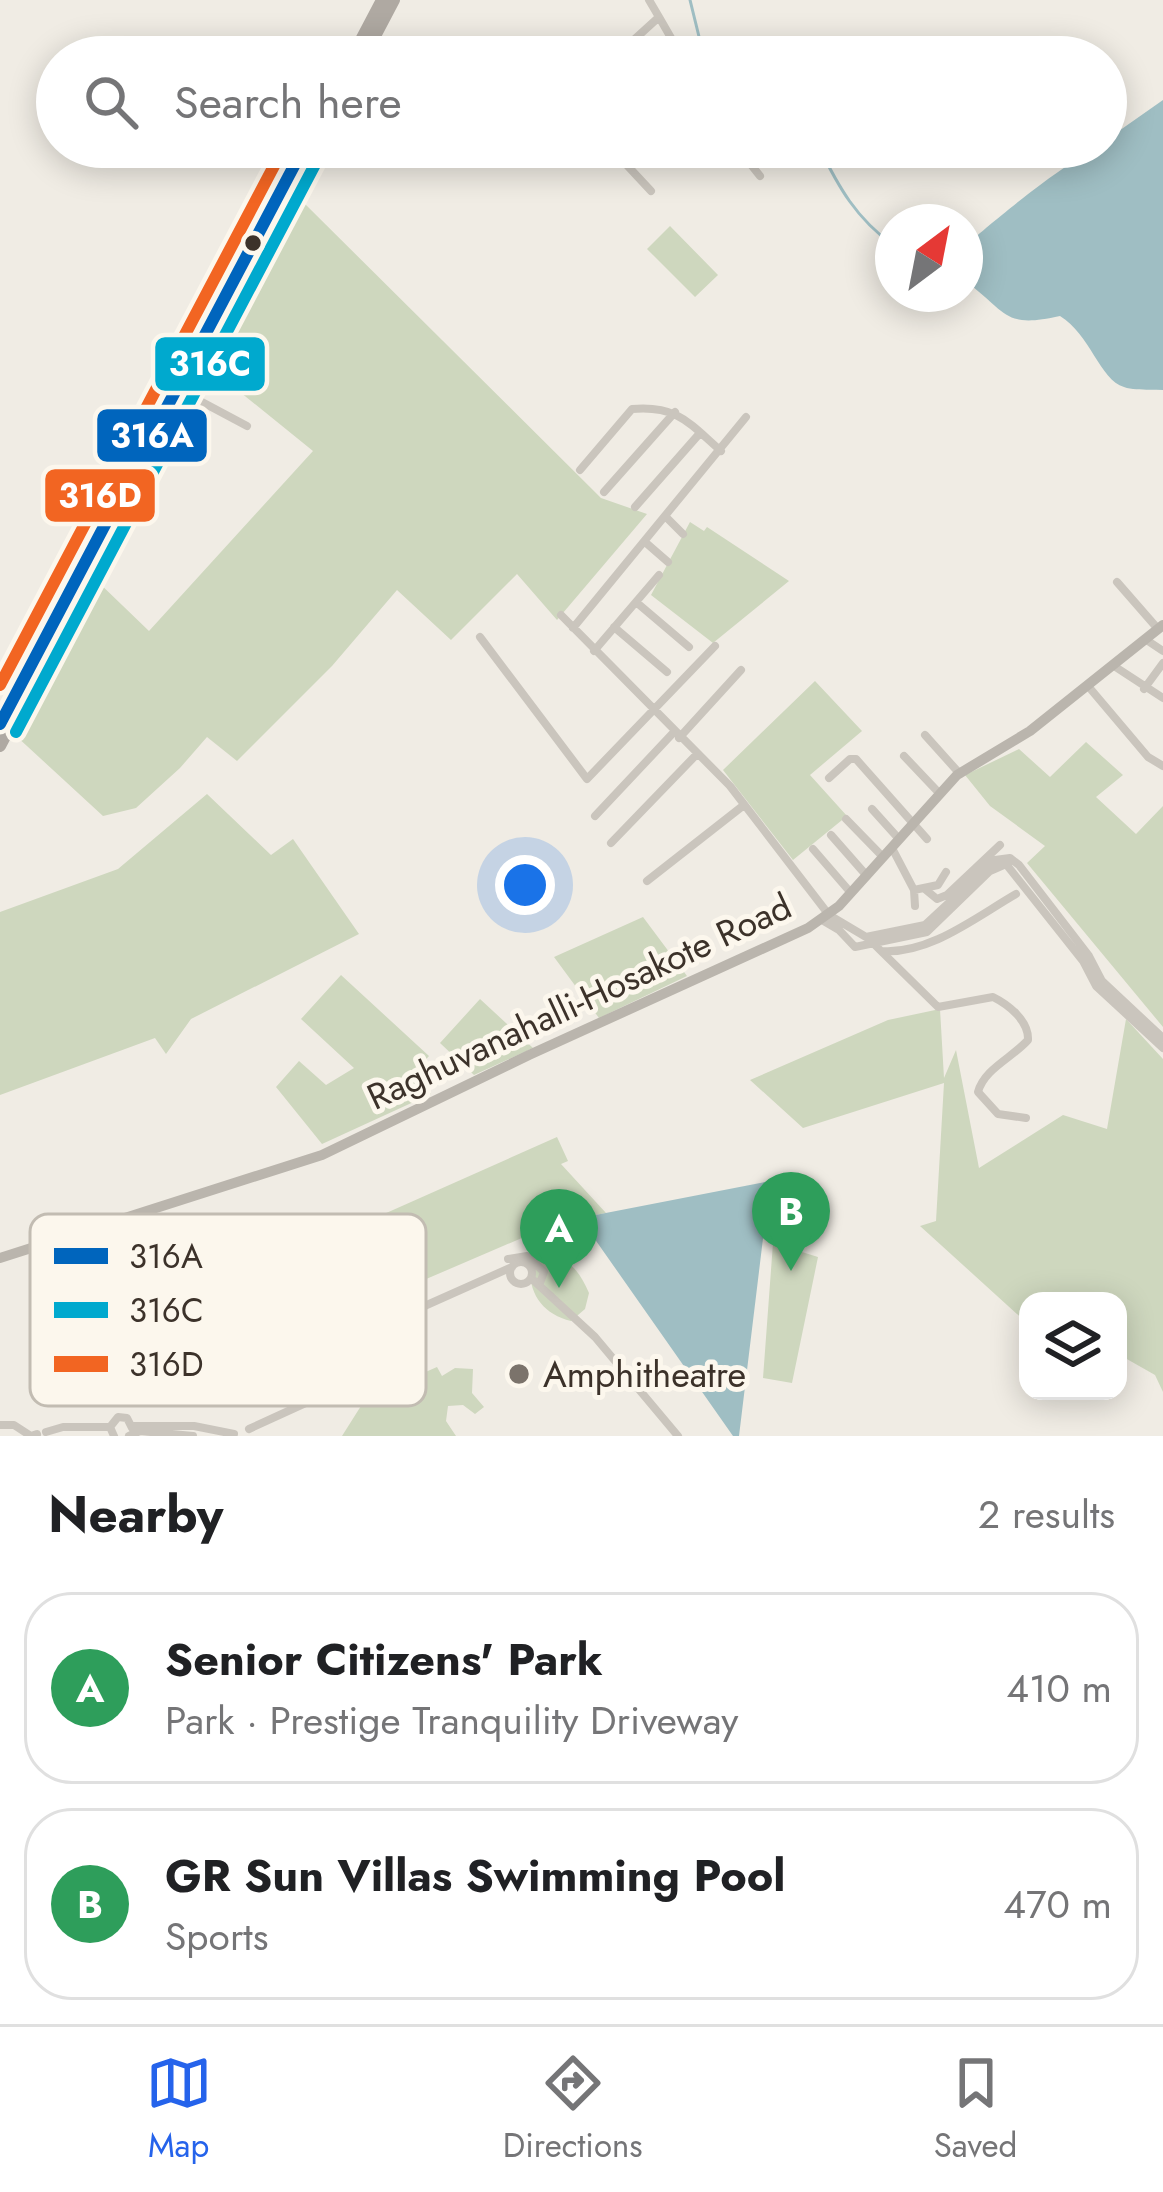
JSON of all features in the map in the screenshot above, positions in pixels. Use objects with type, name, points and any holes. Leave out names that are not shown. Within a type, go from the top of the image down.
[{"type":"main road","points":[[363,36],[382,0]]},
{"type":"main road","points":[[375,36],[394,0]]},
{"type":"main road","points":[[0,746],[185,393],[294,168]]},
{"type":"main road","points":[[0,724],[304,168]]},
{"type":"main road","name":"Raghuvanahalli-Hosakote Road","points":[[138,1214],[322,1155],[825,917],[960,774],[1030,730],[1161,627]]},
{"type":"main road","name":"Raghuvanahalli-Hosakote Road","points":[[0,1258],[30,1248]]},
{"type":"street","points":[[649,0],[670,36]]},
{"type":"street","points":[[638,36],[659,17]]},
{"type":"street","points":[[629,168],[650,191]]},
{"type":"street","points":[[754,168],[760,176]]},
{"type":"street","points":[[185,393],[247,426]]},
{"type":"street","points":[[580,470],[632,409],[659,406],[675,412],[722,451]]},
{"type":"street","points":[[604,492],[675,412]]},
{"type":"street","points":[[573,628],[746,417]]},
{"type":"street","points":[[635,507],[700,433]]},
{"type":"street","points":[[665,518],[683,534]]},
{"type":"street","points":[[645,542],[668,562]]},
{"type":"street","points":[[594,651],[659,575]]},
{"type":"street","points":[[1117,582],[1161,627]]},
{"type":"street","points":[[636,602],[689,647]]},
{"type":"street","points":[[561,615],[745,805],[825,917],[870,940],[938,1006],[993,997],[1019,1018],[1028,1029],[1028,1040],[988,1073],[978,1093],[998,1114],[1026,1118]]},
{"type":"street","points":[[614,627],[668,671]]},
{"type":"street","points":[[480,637],[587,778],[715,646]]},
{"type":"street","points":[[1145,639],[1163,651]]},
{"type":"street","points":[[1144,689],[1163,663]]},
{"type":"street","points":[[1114,666],[1163,698]]},
{"type":"street","points":[[595,816],[741,670]]},
{"type":"street","points":[[1088,686],[1148,757],[1163,766]]},
{"type":"street","points":[[925,735],[960,774]]},
{"type":"street","points":[[611,843],[697,754]]},
{"type":"street","points":[[904,756],[940,794]]},
{"type":"street","points":[[829,778],[856,759],[927,839]]},
{"type":"street","points":[[647,881],[745,805]]},
{"type":"street","points":[[872,809],[914,890],[915,906]]},
{"type":"street","points":[[846,819],[891,848]]},
{"type":"street","points":[[831,835],[867,876]]},
{"type":"street","points":[[926,890],[937,899],[947,895],[1000,845]]},
{"type":"street","points":[[813,849],[851,893]]},
{"type":"street","points":[[870,940],[926,932],[1004,860],[1102,981],[1163,1038]]},
{"type":"street","points":[[914,890],[938,885],[946,872]]},
{"type":"street","points":[[881,951],[899,952],[934,941],[1016,894]]},
{"type":"street","points":[[1086,958],[1096,986],[1163,1048]]},
{"type":"street","points":[[426,1303],[510,1263],[525,1262],[536,1281],[595,1336],[678,1436]]},
{"type":"street","points":[[130,1432],[194,1426],[234,1435],[241,1427],[251,1432],[304,1406]]},
{"type":"street","points":[[0,1425],[36,1434],[63,1427],[112,1432],[118,1418],[127,1418],[130,1432]]},
{"type":"street","points":[[130,1432],[193,1436]]},
{"type":"green space","points":[[302,201],[601,498],[647,514],[557,620],[517,574],[451,640],[397,590],[332,666],[237,761],[207,737],[136,808],[103,816],[15,735],[95,579],[149,631],[313,451],[209,367]]},
{"type":"green space","points":[[670,226],[718,275],[695,297],[647,249]]},
{"type":"green space","points":[[690,522],[704,531],[707,527],[789,581],[713,643],[651,595]]},
{"type":"green space","points":[[815,681],[862,731],[810,775],[847,816],[793,860],[723,770]]},
{"type":"green space","points":[[1086,742],[1123,775],[1096,797],[1136,834],[1163,806],[1163,1027],[1027,863],[1045,846],[990,806],[965,775],[1019,749],[1050,777]]},
{"type":"green space","points":[[207,794],[271,855],[293,839],[359,934],[191,1019],[166,1054],[155,1038],[0,1095],[0,912],[118,869]]},
{"type":"green space","points":[[643,917],[687,976],[599,1018],[554,957]]},
{"type":"green space","points":[[341,975],[429,1056],[415,1072],[431,1094],[322,1144],[276,1087],[299,1061],[326,1085],[354,1068],[301,1019]]},
{"type":"green space","points":[[480,999],[533,1048],[474,1075],[440,1043]]},
{"type":"green space","points":[[940,1009],[944,1078],[956,1050],[979,1168],[1063,1115],[1107,1129],[1126,1019],[1163,1059],[1163,1392],[1155,1375],[1127,1359],[1127,1292],[1019,1292],[1019,1316],[920,1226],[936,1221],[944,1083],[803,1128],[750,1080],[888,1020]]},
{"type":"green space","points":[[557,1137],[568,1161],[561,1164],[606,1213],[559,1222],[426,1279],[426,1214],[384,1214]]},
{"type":"green space","points":[[773,1243],[818,1257],[792,1383],[763,1378]]},
{"type":"green space","points":[[544,1254],[572,1266],[589,1293],[585,1309],[571,1321],[545,1308],[535,1293],[530,1264]]},
{"type":"green space","points":[[437,1367],[442,1376],[455,1368],[473,1369],[472,1393],[484,1407],[475,1414],[463,1405],[448,1406],[446,1421],[456,1436],[342,1436],[361,1406],[426,1406],[426,1372]]},
{"type":"water","points":[[1163,100],[1163,390],[1116,383],[1060,316],[1016,319],[983,296],[983,231],[1065,168],[1127,168],[1127,125]]},
{"type":"water","points":[[770,1181],[739,1436],[733,1436],[580,1218]]},
{"type":"waterway","points":[[690,0],[699,36]]},
{"type":"waterway","points":[[830,168],[875,229]]},
{"type":"transit line","name":"316D","points":[[0,685],[273,168]]},
{"type":"transit line","name":"316A","points":[[0,724],[293,168]]},
{"type":"transit line","name":"316C","points":[[16,732],[313,168]]},
{"type":"place","name":"GR Sun Villas Swimming Pool","points":[[791,1271]]},
{"type":"place","name":"Senior Citizens' Park","points":[[559,1288]]},
{"type":"place","name":"Amphitheatre","points":[[519,1374]]}]
